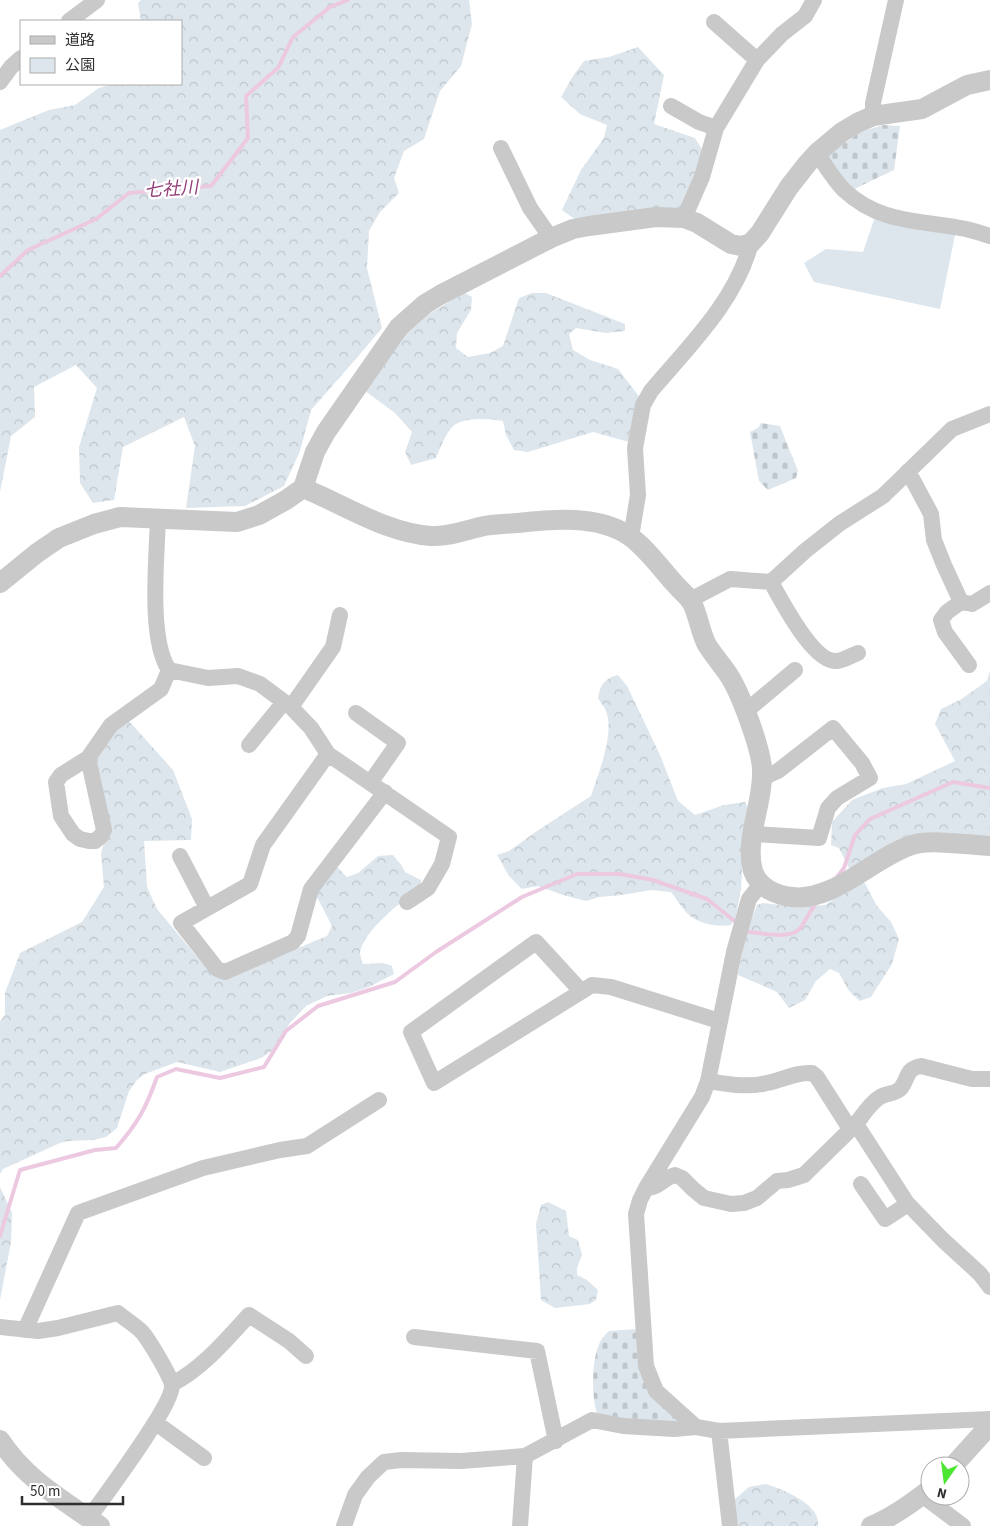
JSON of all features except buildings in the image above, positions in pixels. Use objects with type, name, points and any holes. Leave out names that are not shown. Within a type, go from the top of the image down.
[{"type":"street","points":[[70,20],[97,0]]},
{"type":"street","points":[[684,218],[702,178],[716,128],[757,60],[782,34],[805,16],[814,0]]},
{"type":"street","points":[[873,116],[872,103],[896,0]]},
{"type":"street","points":[[714,22],[757,60]]},
{"type":"street","points":[[0,82],[11,67],[20,59]]},
{"type":"street","points":[[631,537],[638,495],[635,448],[643,405],[651,391],[727,297],[747,257],[751,244],[789,187],[817,153],[857,123],[873,116],[922,109],[967,85],[990,80]]},
{"type":"street","points":[[671,106],[699,122],[716,128]]},
{"type":"street","points":[[501,148],[530,208],[551,238]]},
{"type":"street","points":[[817,153],[843,190],[864,205],[882,214],[898,219],[962,228],[990,236]]},
{"type":"street","points":[[0,584],[37,552],[59,538],[79,530],[120,518],[237,522],[259,515],[303,488],[315,452],[326,432],[399,327],[425,304],[440,295],[551,238],[573,229],[656,217],[684,218],[697,223],[731,244],[741,246],[751,244]]},
{"type":"street","points":[[690,600],[730,579],[771,582],[839,524],[883,496],[952,429],[990,414]]},
{"type":"street","points":[[908,471],[930,514],[934,540],[962,602]]},
{"type":"street","points":[[303,488],[392,527],[423,535],[445,536],[487,526],[550,520],[594,522],[613,527],[631,537],[647,552],[690,600],[706,643],[730,677],[741,700],[760,756],[762,778],[751,857],[755,892],[734,952],[708,1080],[702,1097],[646,1188],[636,1214],[646,1366],[656,1391],[696,1427]]},
{"type":"street","points":[[158,518],[156,613],[160,654],[169,670],[208,678],[238,676],[260,684],[287,705],[311,728],[328,754],[449,837],[442,864],[428,888],[407,902]]},
{"type":"street","points":[[771,582],[796,626],[822,656],[837,661],[858,652]]},
{"type":"street","points":[[968,665],[945,632],[941,620],[947,612],[962,602],[972,604],[990,593]]},
{"type":"street","points":[[249,745],[287,705],[333,647],[340,615]]},
{"type":"street","points":[[88,758],[104,830],[95,841],[89,842],[73,834],[61,816],[56,782],[60,775],[88,758],[111,725],[161,689],[169,670]]},
{"type":"street","points":[[745,712],[795,670]]},
{"type":"street","points":[[356,713],[398,743],[370,783]]},
{"type":"street","points":[[753,834],[819,838],[828,808],[837,798],[870,778],[862,763],[833,728],[778,771],[762,778]]},
{"type":"street","points":[[328,754],[263,845],[250,884],[181,922],[217,969],[225,972],[293,942],[298,936],[310,889],[385,792]]},
{"type":"street","points":[[755,892],[770,891],[803,898],[841,885],[895,852],[913,844],[990,846]]},
{"type":"street","points":[[180,856],[207,908]]},
{"type":"street","points":[[581,991],[536,942],[411,1032],[434,1083],[581,991],[592,984],[611,987],[719,1021]]},
{"type":"street","points":[[646,1188],[653,1188],[668,1176],[675,1175],[682,1178],[704,1198],[731,1204],[744,1203],[757,1198],[777,1181],[804,1175],[853,1126],[874,1101],[901,1088],[907,1075],[915,1067],[921,1066],[972,1079],[990,1079]]},
{"type":"street","points":[[708,1080],[732,1085],[750,1086],[804,1073],[812,1073],[817,1077],[853,1126],[908,1204],[980,1274],[990,1287]]},
{"type":"street","points":[[25,1330],[78,1214],[203,1168],[280,1150],[307,1146],[379,1100]]},
{"type":"street","points":[[861,1184],[885,1219],[908,1204]]},
{"type":"street","points":[[0,1327],[25,1330],[58,1328],[118,1313],[142,1333],[166,1370],[172,1384],[171,1392],[156,1422],[95,1522],[33,1479],[10,1456],[0,1440]]},
{"type":"street","points":[[172,1384],[184,1379],[219,1347],[249,1315],[289,1341],[306,1356]]},
{"type":"street","points":[[414,1337],[537,1351],[556,1441]]},
{"type":"street","points":[[344,1526],[356,1495],[368,1477],[384,1462],[401,1460],[461,1461],[525,1456],[592,1420],[624,1426],[674,1429],[696,1427],[719,1431],[990,1420]]},
{"type":"street","points":[[156,1422],[204,1458]]},
{"type":"street","points":[[962,1456],[990,1425]]},
{"type":"street","points":[[719,1431],[730,1526]]},
{"type":"street","points":[[520,1526],[525,1456]]},
{"type":"street","points":[[876,1525],[920,1497]]},
{"type":"street","points":[[941,1506],[963,1526]]},
{"type":"green space","points":[[141,0],[469,0],[472,24],[461,66],[440,91],[424,139],[404,151],[394,178],[399,193],[380,212],[369,231],[367,268],[382,328],[311,410],[300,451],[284,486],[245,506],[186,508],[195,446],[184,417],[123,447],[114,500],[93,503],[80,483],[79,447],[97,388],[76,365],[34,387],[35,417],[11,436],[0,492],[0,130],[49,110],[75,105],[99,88],[110,85],[182,85],[182,20],[141,20],[138,3]]},
{"type":"green space","points":[[638,47],[664,75],[654,124],[695,138],[703,151],[683,213],[576,220],[562,210],[581,170],[604,138],[607,125],[580,114],[561,97],[584,61],[609,57]]},
{"type":"green space","points":[[883,125],[900,126],[894,170],[850,191],[825,157],[860,132]]},
{"type":"green space","points":[[875,217],[955,235],[940,309],[814,282],[804,263],[826,249],[863,252]]},
{"type":"green space","points":[[465,293],[472,297],[471,310],[457,333],[456,348],[468,357],[490,353],[503,346],[519,298],[532,293],[546,293],[625,324],[625,331],[606,333],[576,328],[569,334],[573,350],[590,360],[618,369],[641,399],[629,442],[593,432],[528,452],[514,450],[506,435],[503,421],[473,419],[456,424],[450,430],[436,458],[411,465],[405,452],[412,432],[395,413],[365,391],[402,337],[423,317]]},
{"type":"green space","points":[[761,423],[780,426],[798,471],[796,478],[768,490],[759,481],[750,432],[758,428]]},
{"type":"green space","points":[[990,671],[990,839],[981,838],[850,870],[839,848],[831,845],[832,822],[852,800],[883,788],[906,784],[955,761],[935,724],[941,709],[960,700],[987,681]]},
{"type":"green space","points":[[618,675],[627,686],[660,755],[678,801],[695,815],[724,805],[745,802],[748,808],[744,835],[741,889],[736,916],[731,925],[720,926],[698,921],[684,910],[671,892],[651,890],[599,897],[586,901],[538,886],[522,889],[509,876],[497,855],[509,851],[591,796],[601,766],[608,731],[606,711],[598,698],[599,693],[606,680]]},
{"type":"green space","points":[[128,720],[173,770],[192,819],[191,840],[144,841],[147,887],[157,909],[213,976],[224,979],[327,936],[332,926],[317,897],[317,890],[336,866],[347,877],[358,873],[378,856],[393,855],[405,872],[421,880],[421,887],[385,917],[362,945],[360,953],[363,964],[383,963],[392,966],[394,974],[369,987],[351,993],[327,996],[306,1006],[290,1023],[272,1051],[261,1058],[220,1072],[177,1062],[145,1074],[137,1080],[129,1091],[117,1128],[106,1137],[60,1143],[3,1169],[0,1174],[0,1021],[5,1015],[5,993],[20,953],[82,922],[104,887],[101,854],[108,825],[89,760],[113,730]]},
{"type":"green space","points":[[863,880],[877,906],[891,922],[899,939],[892,964],[871,997],[860,1001],[849,991],[839,973],[830,969],[816,981],[805,1000],[789,1008],[777,992],[738,975],[745,936],[757,905],[763,903],[798,907],[825,905]]},
{"type":"green space","points":[[0,1187],[12,1213],[11,1242],[0,1300]]},
{"type":"green space","points":[[548,1202],[566,1211],[569,1236],[578,1240],[582,1255],[577,1267],[577,1275],[587,1280],[598,1290],[596,1300],[590,1304],[555,1308],[541,1300],[536,1224],[541,1205]]},
{"type":"green space","points":[[636,1329],[675,1418],[679,1423],[598,1417],[594,1399],[593,1378],[595,1357],[601,1340],[609,1331]]},
{"type":"green space","points":[[766,1484],[791,1494],[808,1505],[818,1518],[818,1526],[735,1526],[733,1501],[749,1487]]},
{"type":"waterway","name":"七社川","points":[[0,276],[28,250],[96,219],[129,193],[211,186],[248,138],[246,96],[278,68],[293,37],[330,7],[348,0]]},
{"type":"waterway","points":[[837,877],[844,868],[855,835],[870,819],[953,782],[990,788]]},
{"type":"waterway","points":[[0,1236],[20,1170],[95,1150],[116,1148],[141,1115],[157,1077],[176,1069],[220,1078],[264,1067],[286,1031],[318,1006],[395,982],[436,952],[522,897],[577,874],[620,874],[653,880],[707,899],[737,923]]},
{"type":"waterway","points":[[745,929],[749,932],[785,935],[798,931],[817,902]]}]
